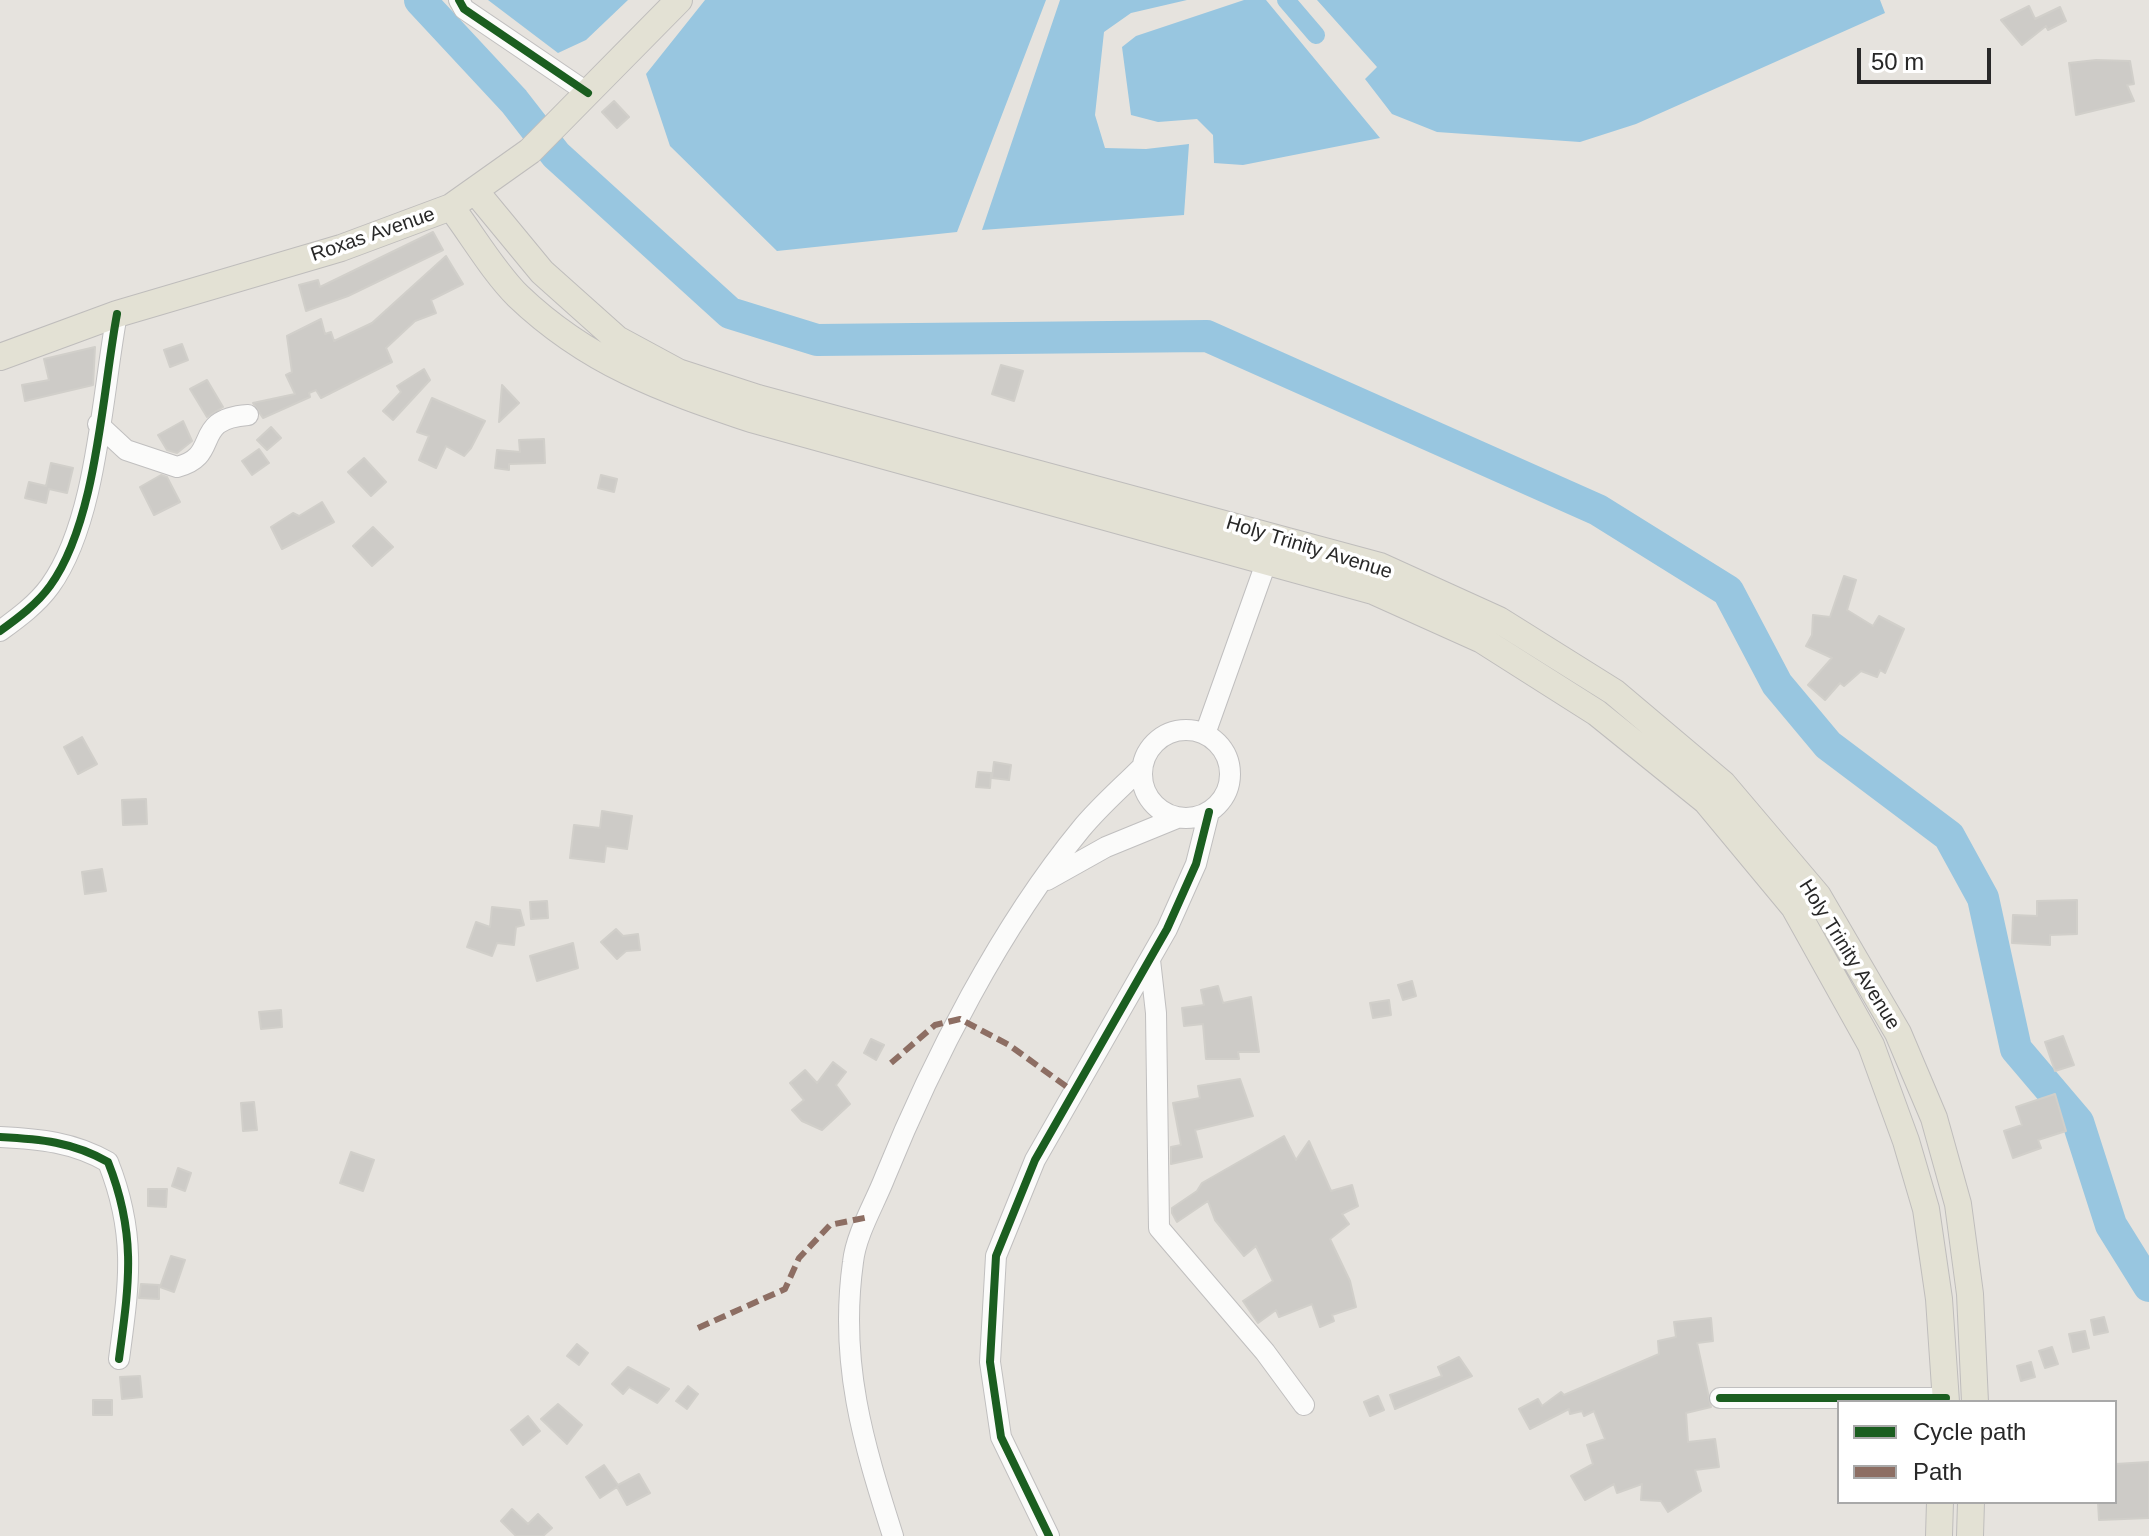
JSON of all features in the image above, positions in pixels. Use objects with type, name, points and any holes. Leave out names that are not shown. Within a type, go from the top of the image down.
[{"type":"main road","name":"Roxas Avenue","points":[[0,357],[117,314],[341,248],[451,207],[530,151],[679,0]]},
{"type":"main road","name":"Holy Trinity Avenue","points":[[476,192],[542,272],[617,339],[678,372],[1271,550],[1373,591],[1482,640],[1597,713],[1706,801],[1794,907],[1871,1045],[1906,1141],[1926,1209],[1939,1299],[1946,1400]]},
{"type":"main road","name":"Holy Trinity Avenue","points":[[451,207],[517,295],[600,360],[670,392],[751,419],[1271,550],[1380,566],[1499,620],[1614,692],[1723,784],[1818,896],[1898,1033],[1934,1118],[1958,1204],[1970,1294],[1975,1400]]},
{"type":"main road","points":[[600,360],[617,339]]},
{"type":"main road","points":[[1939,1536],[1940,1504]]},
{"type":"main road","points":[[1970,1536],[1971,1504]]},
{"type":"street","points":[[459,0],[464,9],[582,99]]},
{"type":"street","points":[[0,631],[22,616],[50,586],[77,532],[117,314]]},
{"type":"street","points":[[98,424],[126,450],[177,467],[198,458],[217,422],[225,416],[248,415]]},
{"type":"street","points":[[1205,734],[1271,550]]},
{"type":"street","points":[[893,1536],[861,1435],[849,1306],[853,1258],[911,1111],[937,1059],[1040,884],[1082,827],[1141,768],[1152,746],[1172,732],[1189,730],[1205,734],[1219,744],[1230,768],[1228,790],[1209,812],[1196,864],[1150,960],[1035,1160],[996,1256],[990,1362],[1001,1437],[1049,1536]]},
{"type":"street","points":[[1141,768],[1142,785],[1149,800],[1161,812],[1177,818],[1193,818],[1209,812]]},
{"type":"street","points":[[1040,884],[1106,847],[1177,818]]},
{"type":"street","points":[[1150,960],[1156,1013],[1159,1228],[1265,1352],[1304,1405]]},
{"type":"street","points":[[0,1137],[51,1140],[83,1148],[108,1162],[124,1201],[131,1271],[119,1359]]},
{"type":"street","points":[[1720,1398],[1946,1400]]},
{"type":"water","points":[[488,0],[628,0],[586,40],[558,53]]},
{"type":"water","points":[[705,0],[1046,0],[957,232],[777,251],[670,146],[646,74]]},
{"type":"water","points":[[1060,0],[1187,0],[1131,13],[1104,32],[1095,115],[1105,148],[1146,149],[1189,144],[1184,215],[982,230]]},
{"type":"water","points":[[1244,0],[1266,0],[1380,138],[1243,165],[1214,163],[1213,135],[1197,119],[1158,122],[1131,115],[1122,47],[1136,36]]},
{"type":"water","points":[[1317,0],[1880,0],[1885,13],[1636,124],[1580,142],[1437,132],[1392,114],[1365,79],[1377,67]]},
{"type":"building","points":[[2029,6],[2035,19],[2060,7],[2066,21],[2048,30],[2046,26],[2022,45],[2001,20]]},
{"type":"building","points":[[2130,61],[2134,84],[2127,85],[2134,101],[2076,115],[2069,63]]},
{"type":"building","points":[[614,101],[629,117],[617,128],[602,112]]},
{"type":"building","points":[[433,232],[443,250],[348,296],[306,311],[299,285],[318,280],[320,287]]},
{"type":"building","points":[[446,256],[463,284],[431,300],[436,313],[415,321],[386,348],[392,362],[321,398],[316,390],[309,393],[310,397],[263,418],[253,403],[295,394],[286,375],[292,372],[287,336],[321,319],[325,334],[331,332],[334,341],[372,323]]},
{"type":"building","points":[[182,344],[188,360],[170,367],[164,350]]},
{"type":"building","points":[[95,347],[93,385],[25,401],[22,385],[49,380],[44,359]]},
{"type":"building","points":[[1001,365],[1023,371],[1014,401],[992,394]]},
{"type":"building","points":[[424,369],[430,380],[393,420],[383,411],[401,392],[397,386]]},
{"type":"building","points":[[207,380],[223,407],[207,417],[190,389]]},
{"type":"building","points":[[502,385],[519,403],[499,422]]},
{"type":"building","points":[[432,398],[485,421],[464,456],[446,446],[436,468],[419,460],[429,436],[417,432]]},
{"type":"building","points":[[183,421],[192,441],[177,453],[167,450],[158,435]]},
{"type":"building","points":[[271,427],[281,438],[267,450],[257,440]]},
{"type":"building","points":[[544,439],[545,463],[509,464],[509,470],[495,468],[497,450],[520,452],[519,440]]},
{"type":"building","points":[[259,449],[269,463],[252,475],[242,461]]},
{"type":"building","points":[[364,458],[386,482],[371,496],[348,472]]},
{"type":"building","points":[[51,463],[73,468],[67,493],[49,489],[46,503],[25,498],[29,482],[46,486]]},
{"type":"building","points":[[161,475],[167,477],[180,502],[154,515],[140,487]]},
{"type":"building","points":[[601,475],[617,479],[614,492],[598,488]]},
{"type":"building","points":[[322,502],[334,522],[282,549],[271,527],[293,513],[299,516]]},
{"type":"building","points":[[373,527],[393,547],[372,566],[353,546]]},
{"type":"building","points":[[1844,576],[1856,580],[1847,610],[1873,626],[1879,616],[1904,629],[1885,673],[1880,670],[1877,677],[1861,671],[1844,686],[1840,683],[1825,700],[1808,685],[1832,658],[1806,646],[1812,635],[1813,615],[1830,617]]},
{"type":"building","points":[[82,737],[97,764],[78,774],[64,747]]},
{"type":"building","points":[[994,762],[1011,765],[1009,780],[992,778]]},
{"type":"building","points":[[978,772],[991,773],[990,788],[976,787]]},
{"type":"building","points":[[146,799],[147,824],[123,825],[122,800]]},
{"type":"building","points":[[602,811],[632,816],[627,849],[606,846],[604,862],[570,858],[574,825],[600,828]]},
{"type":"building","points":[[102,869],[106,891],[85,894],[82,872]]},
{"type":"building","points":[[2077,900],[2077,934],[2050,935],[2050,945],[2012,943],[2013,915],[2037,916],[2037,901]]},
{"type":"building","points":[[547,901],[548,918],[531,919],[530,902]]},
{"type":"building","points":[[492,907],[520,910],[524,925],[516,927],[514,945],[497,943],[492,956],[467,947],[476,922],[490,927]]},
{"type":"building","points":[[616,929],[623,936],[638,934],[640,950],[626,951],[617,959],[601,942]]},
{"type":"building","points":[[573,943],[578,968],[537,981],[530,956]]},
{"type":"building","points":[[1412,981],[1416,996],[1403,1000],[1398,985]]},
{"type":"building","points":[[1218,986],[1223,1003],[1251,997],[1259,1052],[1238,1052],[1239,1059],[1206,1059],[1203,1024],[1184,1026],[1182,1008],[1204,1005],[1201,990]]},
{"type":"building","points":[[1389,1000],[1391,1015],[1373,1018],[1370,1003]]},
{"type":"building","points":[[281,1010],[282,1027],[261,1029],[259,1012]]},
{"type":"building","points":[[2063,1036],[2074,1065],[2055,1071],[2045,1042]]},
{"type":"building","points":[[871,1039],[884,1045],[876,1060],[864,1053]]},
{"type":"building","points":[[833,1062],[846,1072],[836,1085],[850,1104],[822,1130],[802,1121],[792,1110],[804,1100],[790,1083],[805,1070],[817,1083]]},
{"type":"building","points":[[1240,1079],[1253,1116],[1195,1130],[1202,1157],[1171,1164],[1171,1147],[1181,1145],[1173,1103],[1200,1098],[1198,1086]]},
{"type":"building","points":[[2055,1094],[2066,1131],[2038,1140],[2041,1148],[2013,1158],[2004,1131],[2022,1125],[2016,1107]]},
{"type":"building","points":[[254,1102],[257,1130],[243,1131],[241,1103]]},
{"type":"building","points":[[1284,1136],[1296,1160],[1309,1141],[1331,1191],[1352,1185],[1358,1206],[1342,1214],[1349,1224],[1330,1239],[1350,1281],[1356,1307],[1332,1315],[1334,1321],[1320,1327],[1312,1304],[1279,1317],[1276,1310],[1258,1323],[1243,1301],[1273,1281],[1256,1246],[1244,1256],[1215,1220],[1208,1201],[1177,1222],[1172,1213],[1172,1208],[1197,1191],[1202,1183]]},
{"type":"building","points":[[351,1152],[374,1160],[363,1191],[340,1183]]},
{"type":"building","points":[[178,1168],[191,1173],[185,1191],[172,1186]]},
{"type":"building","points":[[148,1189],[167,1189],[166,1207],[148,1206]]},
{"type":"building","points":[[171,1256],[185,1260],[174,1292],[160,1287]]},
{"type":"building","points":[[141,1284],[159,1285],[159,1299],[139,1298]]},
{"type":"building","points":[[2104,1317],[2108,1332],[2094,1335],[2091,1320]]},
{"type":"building","points":[[1711,1318],[1713,1341],[1697,1343],[1711,1407],[1686,1413],[1688,1442],[1715,1439],[1719,1467],[1695,1470],[1701,1491],[1668,1512],[1661,1501],[1641,1500],[1642,1484],[1617,1493],[1614,1484],[1585,1500],[1571,1476],[1593,1464],[1587,1445],[1605,1439],[1594,1411],[1584,1416],[1582,1411],[1570,1414],[1569,1409],[1530,1429],[1519,1409],[1538,1399],[1542,1406],[1561,1392],[1564,1395],[1659,1354],[1658,1341],[1676,1337],[1674,1322]]},
{"type":"building","points":[[2085,1331],[2089,1348],[2073,1352],[2069,1334]]},
{"type":"building","points":[[577,1344],[588,1353],[579,1365],[567,1356]]},
{"type":"building","points":[[2052,1347],[2058,1364],[2045,1368],[2039,1351]]},
{"type":"building","points":[[1459,1357],[1472,1376],[1395,1409],[1390,1395],[1442,1376],[1438,1367]]},
{"type":"building","points":[[2031,1362],[2035,1377],[2021,1381],[2017,1366]]},
{"type":"building","points":[[628,1367],[669,1389],[657,1403],[629,1387],[623,1394],[612,1384]]},
{"type":"building","points":[[140,1376],[142,1397],[122,1399],[120,1377]]},
{"type":"building","points":[[688,1386],[698,1394],[687,1409],[676,1401]]},
{"type":"building","points":[[1378,1396],[1384,1410],[1370,1416],[1364,1402]]},
{"type":"building","points":[[93,1400],[112,1400],[112,1415],[93,1415]]},
{"type":"building","points":[[558,1404],[582,1425],[567,1444],[541,1419]]},
{"type":"building","points":[[528,1416],[540,1431],[523,1445],[511,1430]]},
{"type":"building","points":[[2149,1462],[2149,1518],[2099,1520],[2098,1504],[2117,1504],[2117,1464]]},
{"type":"building","points":[[604,1465],[618,1485],[639,1474],[650,1493],[627,1505],[617,1487],[600,1498],[586,1477]]},
{"type":"building","points":[[512,1509],[528,1524],[538,1514],[552,1528],[543,1536],[516,1536],[501,1521]]},
{"type":"waterway","points":[[420,0],[514,101],[556,155],[730,313],[817,340],[1207,336],[1598,510],[1728,591],[1777,684],[1828,745],[1949,836],[1983,898],[2016,1049],[2078,1122],[2111,1225],[2149,1286]]},
{"type":"waterway","points":[[1286,0],[1316,35]]},
{"type":"marked path","points":[[891,1063],[935,1025],[960,1019],[1009,1045],[1074,1092]]},
{"type":"marked path","points":[[698,1328],[785,1289],[799,1258],[830,1225],[869,1217]]},
{"type":"cycle path","points":[[459,0],[464,9],[588,93]]},
{"type":"cycle path","points":[[0,631],[33,605],[50,586],[66,559],[78,527],[96,456],[117,314]]},
{"type":"cycle path","points":[[1049,1536],[1001,1437],[990,1362],[996,1256],[1035,1160],[1167,929],[1196,864],[1209,812]]},
{"type":"cycle path","points":[[0,1137],[56,1143],[108,1162],[127,1237],[128,1283],[119,1359]]},
{"type":"cycle path","points":[[1720,1398],[1946,1398]]}]
